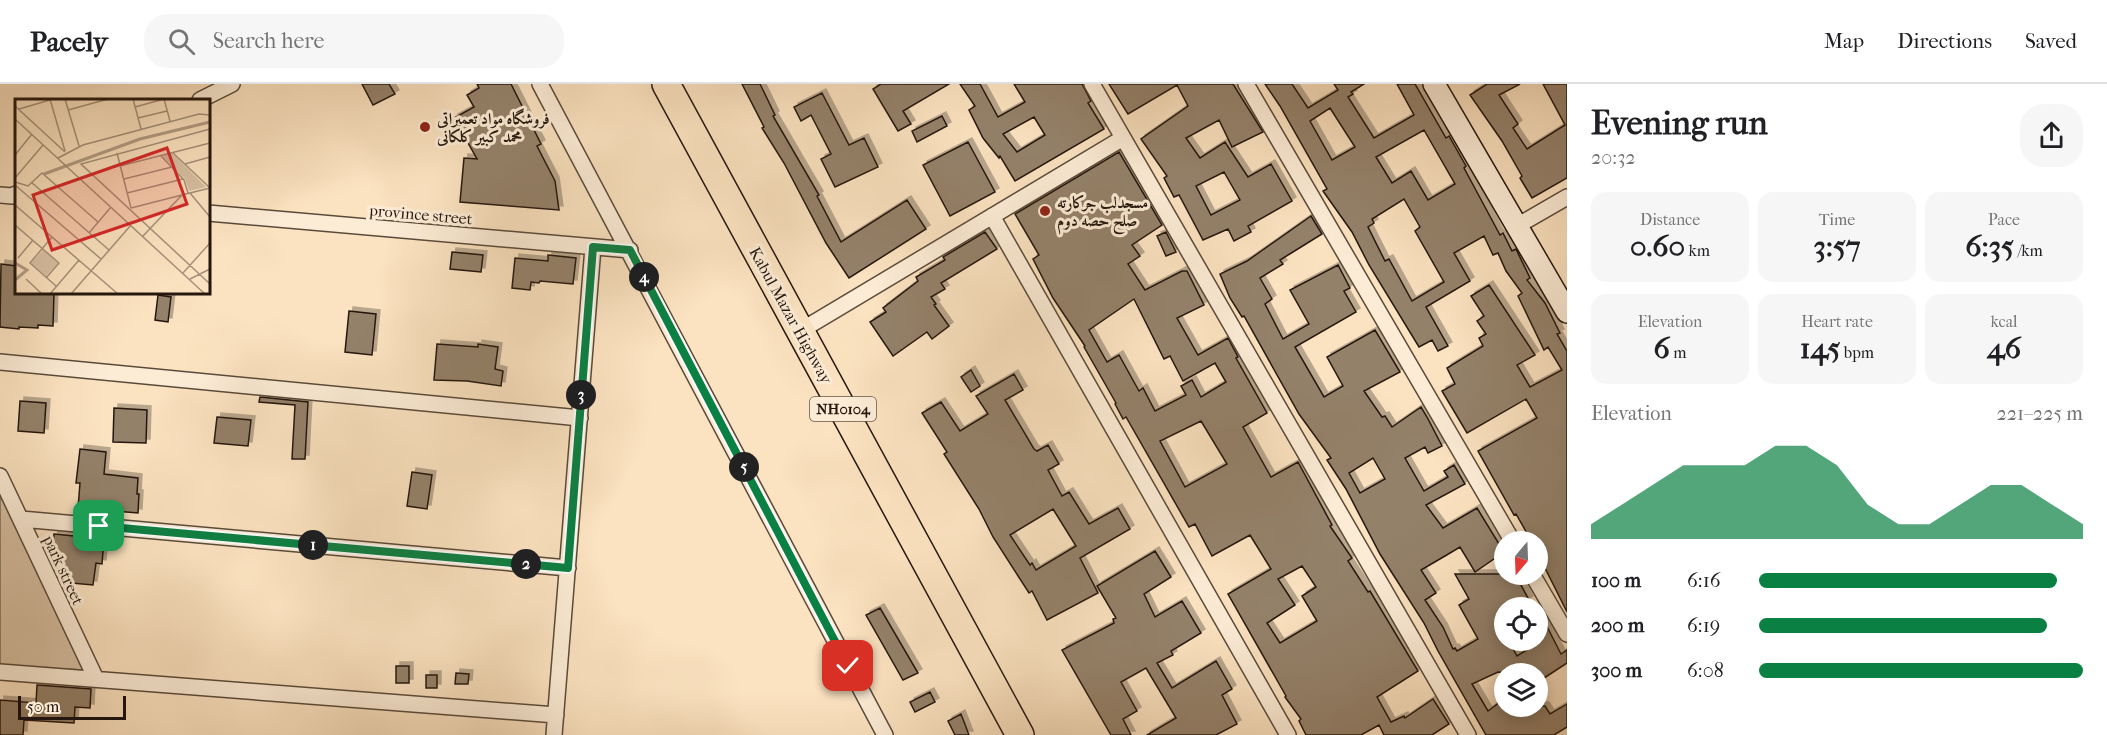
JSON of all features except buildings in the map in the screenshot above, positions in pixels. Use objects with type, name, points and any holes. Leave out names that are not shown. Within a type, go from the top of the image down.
[{"type":"highway","name":"Kabul Mazar Highway","points":[[666,84],[1020,735]]},
{"type":"street","points":[[202,99],[232,84]]},
{"type":"street","points":[[540,84],[885,735]]},
{"type":"street","points":[[1092,84],[1468,735]]},
{"type":"street","points":[[1246,84],[1507,531]]},
{"type":"street","points":[[1434,84],[1567,312]]},
{"type":"street","points":[[800,331],[1123,138]]},
{"type":"street","points":[[1517,226],[1567,197]]},
{"type":"street","name":"province street","points":[[210,213],[630,250]]},
{"type":"street","points":[[992,216],[1288,735]]},
{"type":"street","points":[[554,735],[593,247]]},
{"type":"street","points":[[0,362],[580,418]]},
{"type":"street","name":"park street","points":[[0,476],[96,679]]},
{"type":"street","points":[[21,519],[568,568]]},
{"type":"street","points":[[1538,585],[1567,634]]},
{"type":"street","points":[[0,672],[556,715]]},
{"type":"shaded area","points":[[0,492],[84,670],[0,666]]},
{"type":"place","name":"فروشگاه مواد تعمیراتی محمد کبیر کلکانی","points":[[425,127]]},
{"type":"place","name":"مسجدلب جرکارته صلح حصه دوم","points":[[1045,211]]},
{"type":"route","points":[[99,526],[568,568],[593,247],[630,250],[848,666]]}]
